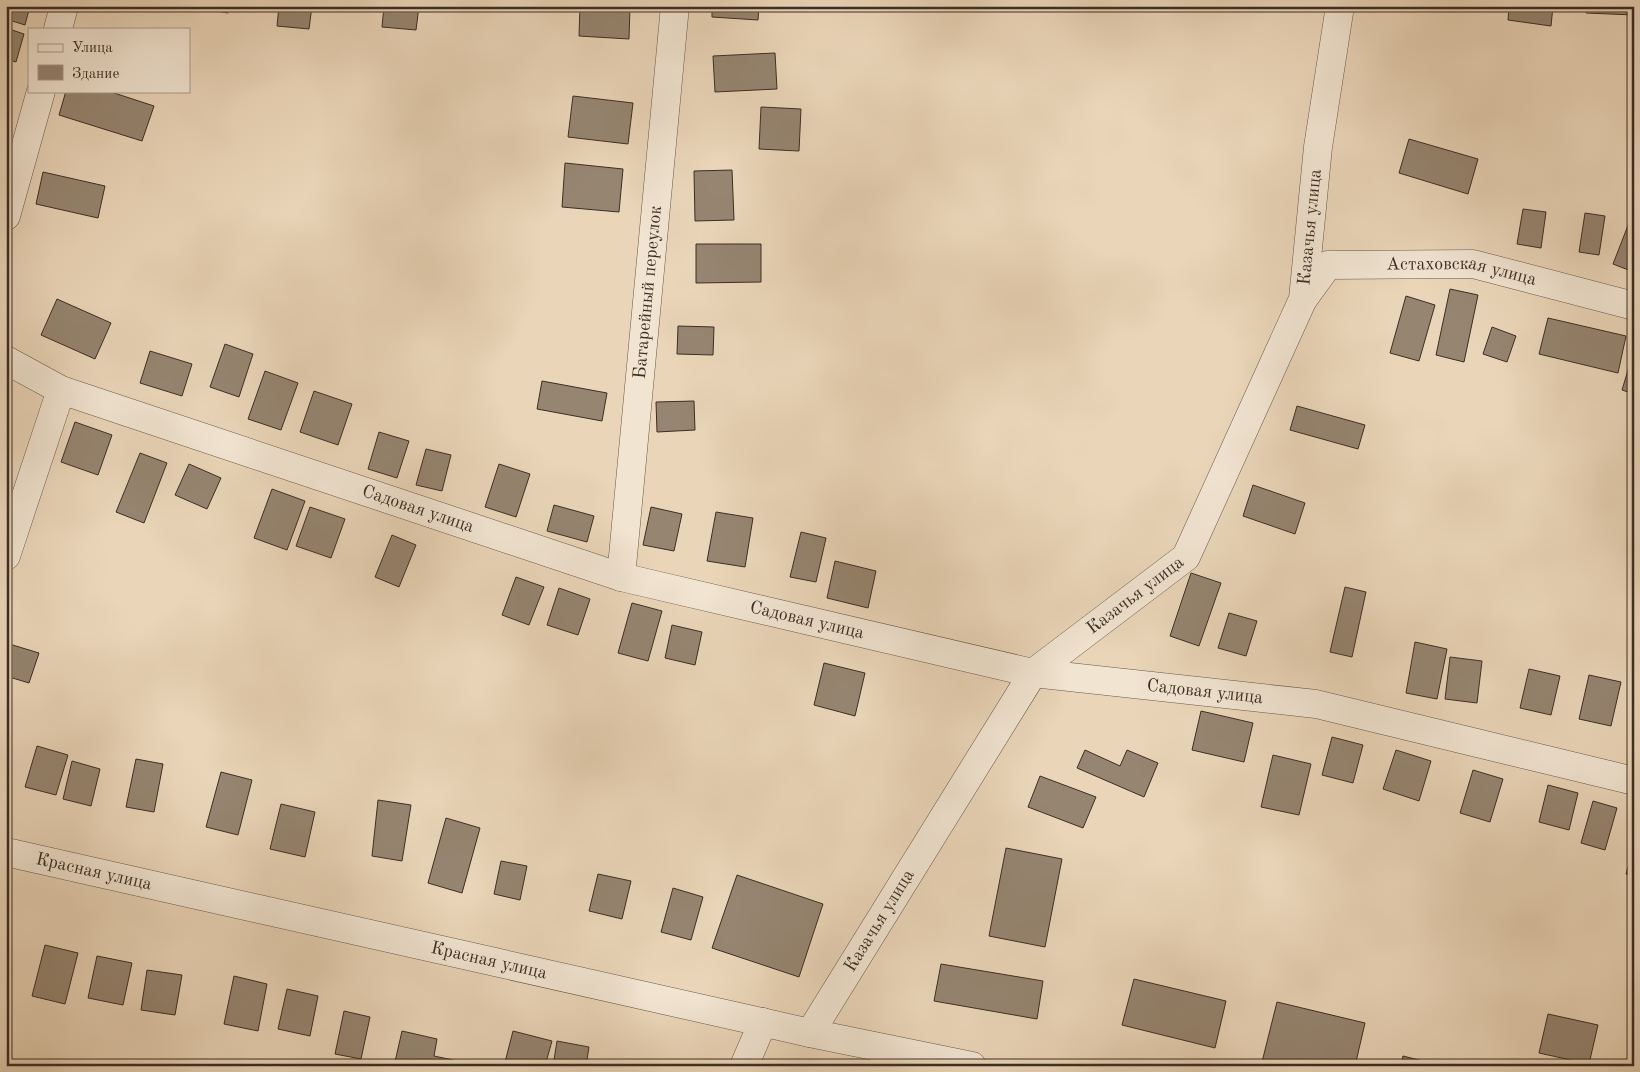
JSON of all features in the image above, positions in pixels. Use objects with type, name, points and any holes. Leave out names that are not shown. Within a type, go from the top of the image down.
[{"type":"street","points":[[58,28],[64,6]]},
{"type":"street","name":"Батарейный переулок","points":[[621,578],[675,6]]},
{"type":"street","name":"Казачья улица","points":[[810,1033],[1033,673],[1186,557],[1303,299],[1318,147],[1340,6]]},
{"type":"street","points":[[6,216],[41,92]]},
{"type":"street","name":"Астаховская улица","points":[[1303,299],[1328,266],[1473,264],[1634,306]]},
{"type":"street","name":"Садовая улица","points":[[6,360],[61,390],[621,578],[1033,673],[1316,704],[1634,782]]},
{"type":"street","points":[[6,556],[61,390]]},
{"type":"street","name":"Красная улица","points":[[6,852],[810,1033],[972,1066]]},
{"type":"street","points":[[744,1066],[763,1022]]},
{"type":"building","points":[[6,6],[30,6],[25,25],[6,19]]},
{"type":"building","points":[[199,6],[229,6],[228,13],[198,8]]},
{"type":"building","points":[[279,6],[312,6],[309,29],[277,26]]},
{"type":"building","points":[[384,6],[419,6],[416,30],[382,27]]},
{"type":"building","points":[[580,6],[630,6],[629,39],[579,36]]},
{"type":"building","points":[[712,6],[759,6],[758,20],[712,17]]},
{"type":"building","points":[[1509,6],[1553,6],[1551,26],[1508,20]]},
{"type":"building","points":[[1586,6],[1634,6],[1634,15],[1586,13]]},
{"type":"building","points":[[6,28],[24,34],[16,62],[6,59]]},
{"type":"building","points":[[775,53],[777,89],[715,92],[713,56]]},
{"type":"building","points":[[66,92],[111,92],[154,106],[142,141],[59,115]]},
{"type":"building","points":[[573,96],[633,103],[628,144],[568,137]]},
{"type":"building","points":[[761,107],[801,109],[799,151],[759,149]]},
{"type":"building","points":[[1409,139],[1478,159],[1468,194],[1399,173]]},
{"type":"building","points":[[565,163],[623,169],[619,212],[562,207]]},
{"type":"building","points":[[732,170],[734,220],[695,221],[694,171]]},
{"type":"building","points":[[43,172],[105,186],[98,218],[36,204]]},
{"type":"building","points":[[1523,209],[1546,212],[1541,248],[1517,244]]},
{"type":"building","points":[[1634,210],[1634,264],[1631,271],[1613,264]]},
{"type":"building","points":[[1585,213],[1605,216],[1599,255],[1579,252]]},
{"type":"building","points":[[696,244],[761,244],[761,282],[696,283]]},
{"type":"building","points":[[1450,289],[1478,295],[1464,362],[1436,355]]},
{"type":"building","points":[[1406,296],[1435,305],[1419,361],[1390,353]]},
{"type":"building","points":[[57,299],[111,323],[95,359],[41,335]]},
{"type":"building","points":[[1548,318],[1626,336],[1618,373],[1539,354]]},
{"type":"building","points":[[678,326],[714,327],[713,355],[677,354]]},
{"type":"building","points":[[1492,327],[1516,336],[1507,362],[1483,354]]},
{"type":"building","points":[[225,344],[253,354],[239,397],[210,387]]},
{"type":"building","points":[[1634,350],[1634,394],[1622,390]]},
{"type":"building","points":[[150,351],[192,364],[182,396],[140,383]]},
{"type":"building","points":[[265,371],[298,383],[281,430],[248,419]]},
{"type":"building","points":[[542,381],[607,393],[602,421],[537,409]]},
{"type":"building","points":[[314,391],[352,404],[338,445],[300,432]]},
{"type":"building","points":[[694,401],[695,430],[657,432],[656,402]]},
{"type":"building","points":[[1297,406],[1365,425],[1358,449],[1290,430]]},
{"type":"building","points":[[75,422],[112,435],[98,475],[61,462]]},
{"type":"building","points":[[379,432],[409,441],[397,478],[368,469]]},
{"type":"building","points":[[426,449],[451,455],[442,491],[416,485]]},
{"type":"building","points":[[140,453],[167,463],[144,523],[116,512]]},
{"type":"building","points":[[189,464],[221,478],[207,509],[175,495]]},
{"type":"building","points":[[499,464],[530,474],[516,517],[485,507]]},
{"type":"building","points":[[1253,485],[1305,503],[1295,534],[1243,516]]},
{"type":"building","points":[[272,489],[305,501],[287,550],[254,538]]},
{"type":"building","points":[[554,505],[594,516],[587,542],[547,531]]},
{"type":"building","points":[[310,507],[345,519],[331,558],[296,546]]},
{"type":"building","points":[[651,507],[682,514],[674,551],[643,545]]},
{"type":"building","points":[[716,512],[753,518],[745,567],[707,561]]},
{"type":"building","points":[[801,532],[826,538],[816,582],[790,577]]},
{"type":"building","points":[[392,535],[416,545],[399,587],[375,577]]},
{"type":"building","points":[[835,561],[876,571],[868,608],[827,598]]},
{"type":"building","points":[[1191,573],[1221,583],[1199,646],[1170,636]]},
{"type":"building","points":[[516,577],[544,587],[529,625],[502,615]]},
{"type":"building","points":[[1345,587],[1366,592],[1352,657],[1330,652]]},
{"type":"building","points":[[559,588],[590,599],[578,635],[547,625]]},
{"type":"building","points":[[632,603],[662,611],[648,661],[618,653]]},
{"type":"building","points":[[1229,613],[1257,621],[1246,656],[1218,648]]},
{"type":"building","points":[[672,625],[702,632],[695,665],[665,658]]},
{"type":"building","points":[[1415,642],[1447,649],[1437,699],[1406,693]]},
{"type":"building","points":[[6,643],[39,653],[29,683],[6,676]]},
{"type":"building","points":[[1450,657],[1482,661],[1477,703],[1445,699]]},
{"type":"building","points":[[824,663],[865,673],[855,716],[814,705]]},
{"type":"building","points":[[1529,669],[1560,676],[1551,715],[1520,708]]},
{"type":"building","points":[[1589,675],[1621,682],[1611,726],[1579,719]]},
{"type":"building","points":[[1201,711],[1253,723],[1244,762],[1192,750]]},
{"type":"building","points":[[1332,737],[1363,745],[1353,783],[1322,775]]},
{"type":"building","points":[[37,746],[68,755],[56,795],[25,787]]},
{"type":"building","points":[[1085,750],[1120,766],[1127,750],[1158,763],[1144,797],[1077,768]]},
{"type":"building","points":[[1396,750],[1431,761],[1419,801],[1383,789]]},
{"type":"building","points":[[1273,755],[1311,764],[1299,815],[1261,807]]},
{"type":"building","points":[[136,759],[163,764],[154,812],[126,807]]},
{"type":"building","points":[[72,761],[100,769],[91,806],[63,799]]},
{"type":"building","points":[[1473,770],[1503,779],[1490,822],[1460,813]]},
{"type":"building","points":[[221,772],[252,780],[238,835],[206,827]]},
{"type":"building","points":[[1040,776],[1096,797],[1083,828],[1028,807]]},
{"type":"building","points":[[1548,785],[1578,793],[1569,830],[1539,822]]},
{"type":"building","points":[[378,800],[411,805],[402,861],[372,856]]},
{"type":"building","points":[[1593,801],[1617,808],[1605,850],[1581,843]]},
{"type":"building","points":[[281,804],[315,812],[305,857],[270,849]]},
{"type":"building","points":[[446,818],[480,828],[462,893],[428,883]]},
{"type":"building","points":[[1634,846],[1634,876],[1626,874]]},
{"type":"building","points":[[1006,848],[1062,859],[1045,947],[989,936]]},
{"type":"building","points":[[501,861],[527,866],[520,900],[494,894]]},
{"type":"building","points":[[598,874],[631,881],[622,919],[589,911]]},
{"type":"building","points":[[737,875],[823,904],[799,977],[712,948]]},
{"type":"building","points":[[673,888],[703,897],[691,940],[661,932]]},
{"type":"building","points":[[45,945],[78,953],[65,1004],[32,996]]},
{"type":"building","points":[[97,956],[132,963],[123,1005],[88,998]]},
{"type":"building","points":[[941,964],[1043,981],[1037,1019],[934,1001]]},
{"type":"building","points":[[147,970],[182,975],[175,1015],[141,1010]]},
{"type":"building","points":[[234,976],[267,984],[258,1031],[224,1024]]},
{"type":"building","points":[[1134,979],[1226,1001],[1215,1048],[1122,1025]]},
{"type":"building","points":[[287,989],[318,996],[310,1036],[278,1029]]},
{"type":"building","points":[[1277,1002],[1365,1023],[1355,1066],[1276,1066],[1262,1062]]},
{"type":"building","points":[[344,1011],[370,1017],[361,1059],[335,1054]]},
{"type":"building","points":[[1548,1014],[1598,1025],[1589,1064],[1539,1053]]},
{"type":"building","points":[[402,1031],[437,1039],[434,1056],[472,1064],[472,1066],[394,1066]]},
{"type":"building","points":[[513,1031],[552,1041],[545,1066],[504,1066]]},
{"type":"building","points":[[557,1041],[589,1047],[586,1066],[553,1066]]},
{"type":"building","points":[[1403,1056],[1431,1063],[1431,1066],[1401,1066]]}]
